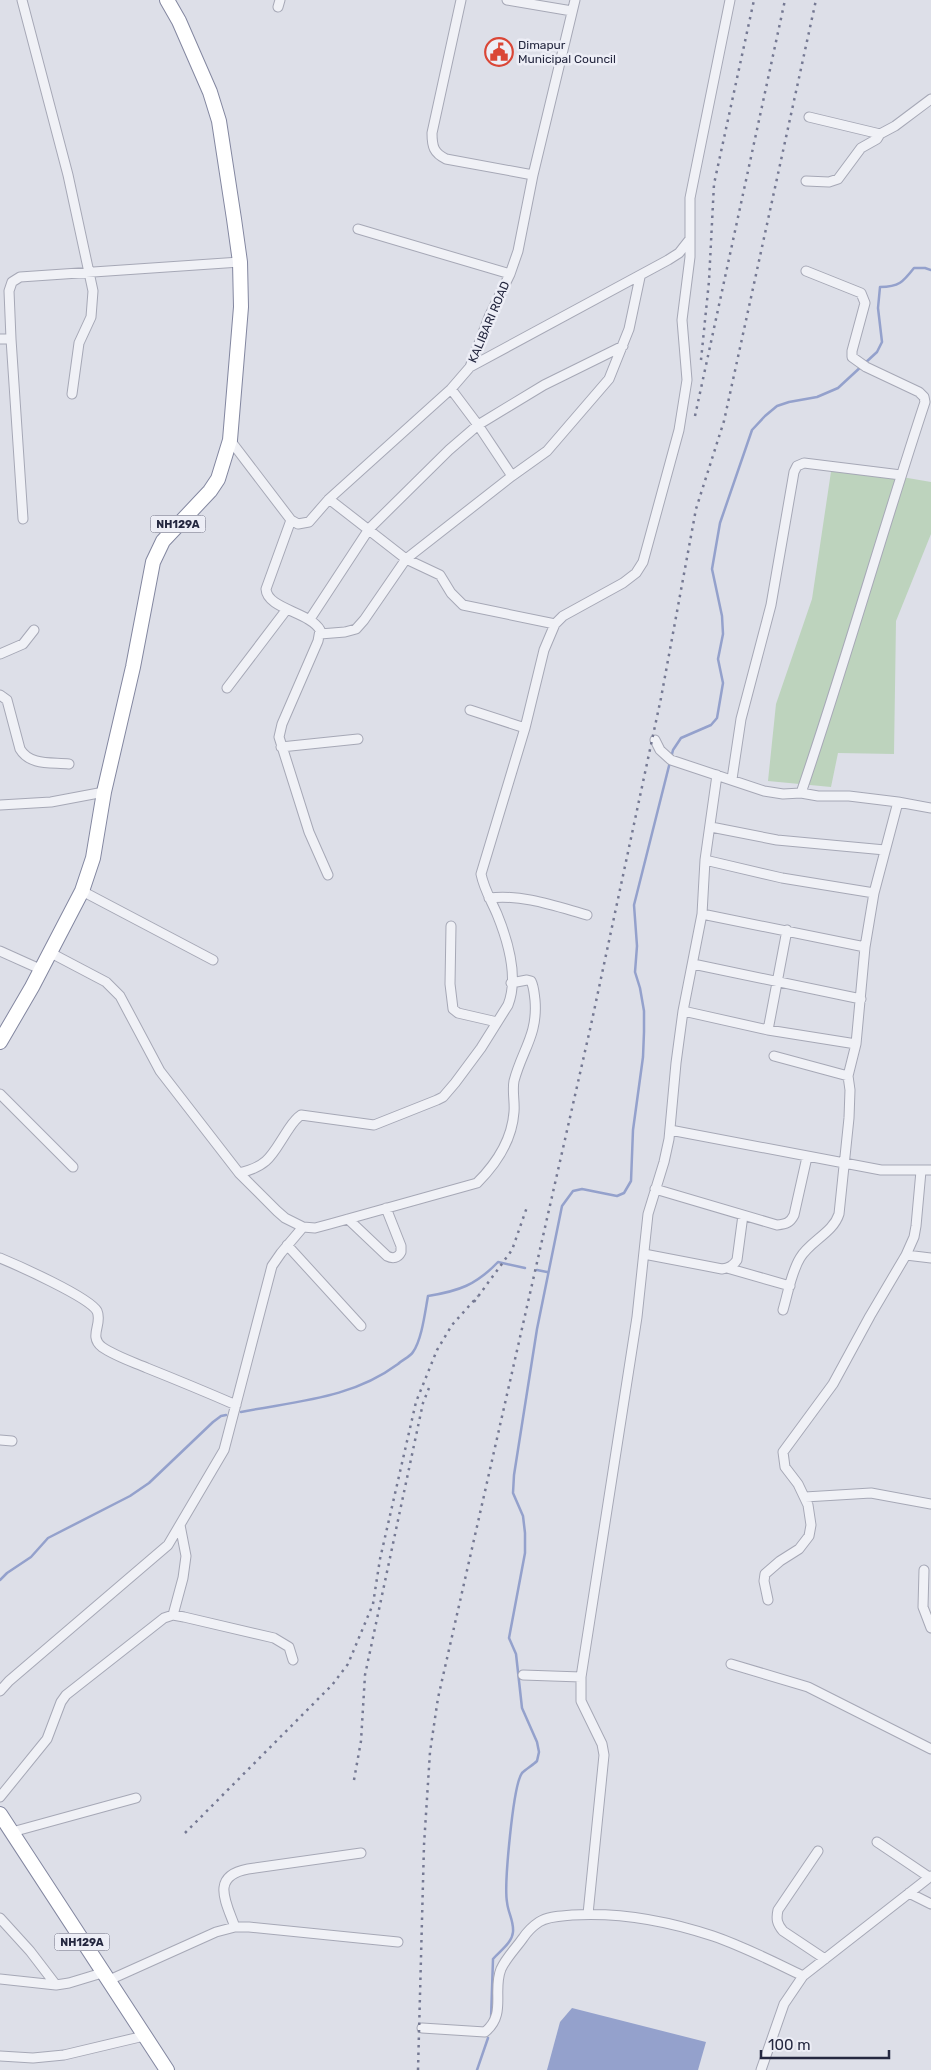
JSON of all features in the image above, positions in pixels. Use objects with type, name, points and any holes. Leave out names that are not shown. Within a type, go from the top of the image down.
[{"type":"highway","name":"NH129A","points":[[0,1042],[82,891],[98,839],[104,792],[133,667],[153,562],[163,541],[210,491],[218,479],[230,440],[241,306],[240,262],[220,121],[198,61],[179,21],[166,0]]},
{"type":"highway","name":"NH129A","points":[[0,1814],[166,2070]]},
{"type":"street","points":[[22,0],[68,175],[93,291],[91,317],[79,343],[72,394]]},
{"type":"street","points":[[461,0],[432,133],[432,144],[436,154],[446,160],[533,175]]},
{"type":"street","points":[[507,0],[572,11]]},
{"type":"street","name":"KALIBARI ROAD","points":[[291,520],[298,524],[309,522],[330,499],[450,389],[470,367],[489,317],[510,274],[518,251],[533,175],[575,0]]},
{"type":"street","points":[[239,1173],[252,1170],[266,1162],[293,1122],[301,1115],[374,1125],[442,1097],[481,1048],[511,998],[513,962],[497,915],[483,888],[481,874],[525,728],[544,650],[554,624],[623,583],[636,573],[643,562],[679,430],[687,380],[682,320],[690,256],[690,198],[730,0]]},
{"type":"street","points":[[806,181],[829,182],[838,179],[862,148],[931,99]]},
{"type":"street","points":[[809,117],[880,134]]},
{"type":"street","points":[[358,229],[510,274]]},
{"type":"street","points":[[470,367],[640,277],[679,253],[690,239]]},
{"type":"street","points":[[23,519],[11,339],[9,291],[12,282],[20,277],[240,262]]},
{"type":"street","points":[[801,793],[835,694],[925,402],[920,392],[866,367],[852,358],[852,351],[865,303],[861,293],[806,272]]},
{"type":"street","points":[[320,634],[356,629],[406,559],[547,451],[610,379],[634,313],[640,277]]},
{"type":"street","points":[[0,338],[11,339]]},
{"type":"street","points":[[310,619],[369,528],[449,450],[478,425],[544,385],[623,346]]},
{"type":"street","points":[[450,389],[478,425],[512,476]]},
{"type":"street","points":[[230,440],[291,520],[266,589],[266,594],[271,600],[310,619],[318,627],[320,634],[282,724],[279,737],[309,832],[328,875]]},
{"type":"street","points":[[732,779],[741,719],[772,605],[794,472],[797,466],[804,463],[901,475]]},
{"type":"street","points":[[330,499],[406,559],[440,575],[451,593],[463,605],[554,624]]},
{"type":"street","points":[[227,688],[287,609]]},
{"type":"street","points":[[0,654],[22,644],[34,630]]},
{"type":"street","points":[[0,695],[7,700],[20,750],[24,756],[30,760],[70,764]]},
{"type":"street","points":[[470,710],[525,728]]},
{"type":"street","points":[[281,747],[358,739]]},
{"type":"street","points":[[655,740],[660,750],[670,760],[764,791],[898,802],[931,808]]},
{"type":"street","points":[[588,1914],[604,1755],[602,1744],[581,1701],[581,1677],[637,1317],[648,1214],[664,1162],[670,1130],[683,1010],[702,914],[705,860],[717,775]]},
{"type":"street","points":[[0,805],[51,802],[104,792]]},
{"type":"street","points":[[783,1310],[796,1266],[805,1250],[837,1221],[850,1110],[848,1076],[856,1044],[865,946],[874,893],[898,802]]},
{"type":"street","points":[[711,827],[777,840],[885,850]]},
{"type":"street","points":[[705,860],[782,878],[874,893]]},
{"type":"street","points":[[82,891],[213,960]]},
{"type":"street","points":[[489,898],[519,897],[587,915]]},
{"type":"street","points":[[702,914],[865,946]]},
{"type":"street","points":[[451,926],[450,984],[453,1009],[497,1022]]},
{"type":"street","points":[[768,1030],[787,930]]},
{"type":"street","points":[[0,951],[40,969]]},
{"type":"street","points":[[50,952],[106,982],[120,996],[160,1071],[239,1173],[281,1215],[303,1227],[315,1228],[477,1183],[489,1172],[507,1142],[513,1121],[514,1080],[531,1040],[535,1023],[534,987],[527,980],[511,983]]},
{"type":"street","points":[[693,964],[861,999]]},
{"type":"street","points":[[683,1010],[768,1030],[856,1044]]},
{"type":"street","points":[[774,1056],[848,1076]]},
{"type":"street","points":[[0,1094],[73,1167]]},
{"type":"street","points":[[670,1130],[881,1170],[931,1170]]},
{"type":"street","points":[[655,1189],[777,1225],[786,1224],[791,1221],[807,1157]]},
{"type":"street","points":[[768,1600],[764,1581],[765,1574],[780,1561],[799,1549],[809,1536],[811,1526],[805,1496],[785,1467],[783,1452],[833,1384],[906,1255],[914,1238],[921,1171]]},
{"type":"street","points":[[348,1219],[388,1256],[397,1257],[402,1252],[401,1246],[386,1208]]},
{"type":"street","points":[[644,1254],[722,1269],[727,1268],[734,1265],[737,1260],[743,1215]]},
{"type":"street","points":[[0,1691],[9,1681],[168,1545],[224,1450],[270,1273],[275,1260],[303,1227]]},
{"type":"street","points":[[287,1245],[361,1326]]},
{"type":"street","points":[[906,1255],[931,1258]]},
{"type":"street","points":[[0,1258],[68,1291],[92,1306],[97,1311],[98,1318],[95,1332],[98,1342],[102,1346],[131,1361],[236,1405]]},
{"type":"street","points":[[727,1268],[790,1286]]},
{"type":"street","points":[[0,1440],[12,1441]]},
{"type":"street","points":[[805,1496],[872,1493],[931,1504]]},
{"type":"street","points":[[174,1616],[186,1556],[180,1525]]},
{"type":"street","points":[[924,1570],[923,1607],[931,1628]]},
{"type":"street","points":[[0,1797],[47,1739],[60,1702],[66,1695],[157,1622],[174,1616],[274,1638],[289,1647],[293,1660]]},
{"type":"street","points":[[730,1664],[808,1687],[931,1749]]},
{"type":"street","points":[[523,1675],[581,1677]]},
{"type":"street","points":[[12,1832],[136,1798]]},
{"type":"street","points":[[760,2070],[784,2004],[803,1976],[930,1876],[877,1842]]},
{"type":"street","points":[[818,1852],[778,1910],[776,1919],[778,1926],[783,1931],[825,1959]]},
{"type":"street","points":[[235,1927],[224,1897],[223,1888],[229,1876],[238,1871],[361,1853]]},
{"type":"street","points":[[909,1893],[931,1904]]},
{"type":"street","points":[[422,2028],[484,2032],[491,2027],[496,2016],[500,1970],[532,1927],[540,1921],[556,1916],[588,1914],[624,1916],[648,1920],[705,1934],[748,1949],[803,1976]]},
{"type":"street","points":[[0,1918],[30,1951],[56,1985]]},
{"type":"street","points":[[0,1979],[56,1985],[104,1977],[216,1932],[235,1927],[398,1942]]},
{"type":"street","points":[[0,2056],[33,2058],[64,2055],[144,2036]]},
{"type":"green space","points":[[832,465],[931,482],[931,534],[896,621],[894,754],[838,753],[831,787],[768,781],[776,704],[812,599]]},
{"type":"water","points":[[572,2008],[706,2042],[698,2070],[547,2070],[560,2022]]},
{"type":"waterway","points":[[491,2019],[493,1959],[508,1943],[513,1932],[506,1892],[515,1796],[522,1773],[537,1761],[539,1752],[537,1742],[522,1708],[516,1654],[509,1638],[525,1553],[523,1516],[513,1493],[514,1475],[537,1329],[562,1206],[573,1191],[582,1189],[617,1196],[624,1193],[631,1181],[633,1130],[643,1057],[644,1032],[644,1011],[635,972],[637,946],[634,905],[673,750],[681,738],[711,725],[717,718],[723,683],[718,659],[723,634],[722,616],[712,569],[720,523],[752,430],[777,406],[817,397],[838,388],[877,352],[882,342],[878,308],[880,287],[900,283],[914,268],[931,270]]},
{"type":"waterway","points":[[241,1412],[342,1392],[380,1376],[413,1352],[421,1333],[428,1296],[466,1286],[474,1282],[498,1262],[525,1268]]},
{"type":"waterway","points":[[537,1270],[547,1272]]},
{"type":"waterway","points":[[0,1580],[31,1557],[48,1538],[130,1496],[149,1483],[213,1422],[226,1415]]},
{"type":"waterway","points":[[477,2070],[488,2038]]},
{"type":"railway","points":[[701,360],[709,281],[714,184],[754,0]]},
{"type":"railway","points":[[695,416],[785,0]]},
{"type":"railway","points":[[418,2070],[424,1845],[430,1752],[438,1698],[591,1025],[661,698],[696,509],[724,421],[816,0]]},
{"type":"railway","points":[[474,1302],[512,1250],[527,1207]]},
{"type":"railway","points":[[185,1833],[332,1685],[348,1664],[373,1604],[380,1559],[416,1402],[437,1350],[452,1325],[478,1296]]},
{"type":"railway","points":[[354,1780],[361,1741],[365,1675],[423,1403],[429,1388]]},
{"type":"place","name":"Dimapur Municipal Council","points":[[499,52]]}]
